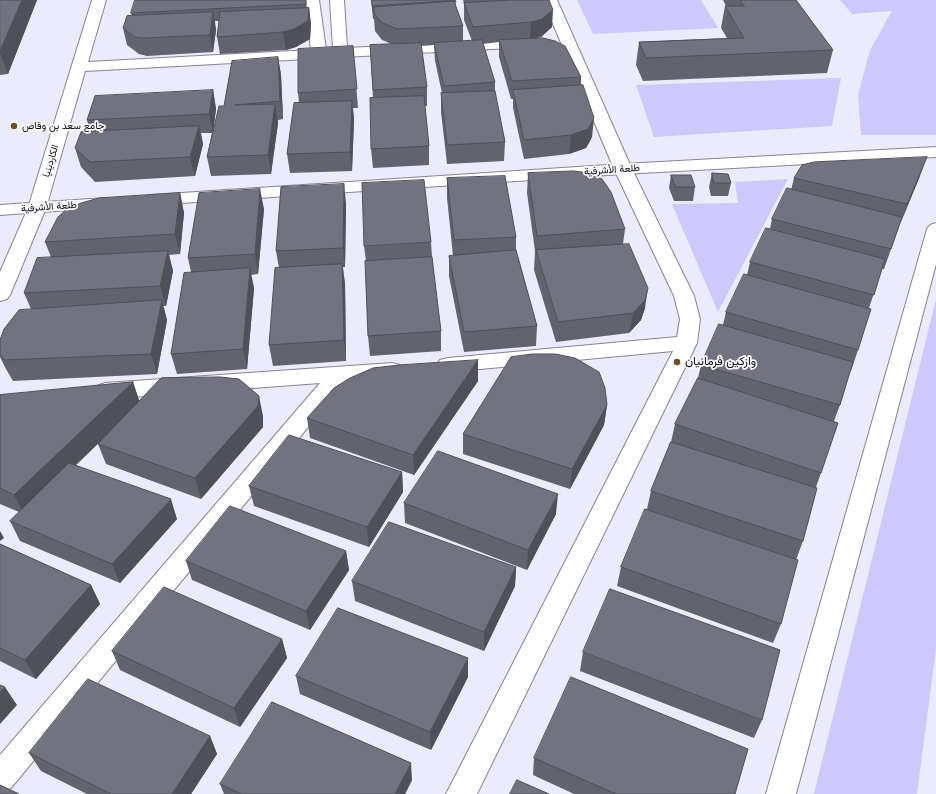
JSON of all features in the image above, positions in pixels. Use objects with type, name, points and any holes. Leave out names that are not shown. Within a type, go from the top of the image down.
[{"type":"street","name":"الكاردينيا","points":[[0,295],[37,208],[99,0]]},
{"type":"street","points":[[312,0],[319,55]]},
{"type":"street","points":[[337,0],[340,53]]},
{"type":"street","points":[[461,794],[674,372],[686,343],[690,319],[684,296],[623,169],[550,0]]},
{"type":"street","points":[[79,67],[568,41]]},
{"type":"street","name":"طلعة الأشرفية","points":[[0,210],[623,169],[936,152]]},
{"type":"street","points":[[781,794],[936,229]]},
{"type":"street","points":[[87,392],[338,375],[686,343]]},
{"type":"street","points":[[0,778],[338,375]]},
{"type":"shaded area","points":[[577,0],[701,0],[718,28],[593,34]]},
{"type":"shaded area","points":[[840,0],[936,0],[936,135],[861,135],[858,95],[870,50],[892,11],[852,14]]},
{"type":"shaded area","points":[[841,78],[832,126],[654,137],[636,85]]},
{"type":"shaded area","points":[[788,179],[718,312],[672,204],[738,203],[735,182]]},
{"type":"shaded area","points":[[936,299],[936,649],[917,794],[814,794]]},
{"type":"building","points":[[0,0],[22,0],[0,51]]},
{"type":"building","points":[[135,0],[306,0],[306,4],[131,13]]},
{"type":"building","points":[[372,0],[455,0],[456,2],[373,7]]},
{"type":"building","points":[[511,0],[549,0],[553,10],[542,19],[531,22],[473,27],[464,3]]},
{"type":"building","points":[[740,0],[796,0],[833,50],[646,58],[639,42],[744,38],[725,6],[744,6]]},
{"type":"building","points":[[454,1],[463,26],[397,29],[381,22],[374,13],[374,6]]},
{"type":"building","points":[[309,8],[308,21],[294,29],[283,32],[217,37],[220,12]]},
{"type":"building","points":[[213,12],[210,35],[143,38],[135,37],[123,28],[127,16]]},
{"type":"building","points":[[543,38],[555,41],[565,46],[581,77],[512,81],[499,40]]},
{"type":"building","points":[[482,40],[495,82],[444,86],[434,43]]},
{"type":"building","points":[[421,43],[427,87],[373,90],[370,45]]},
{"type":"building","points":[[353,46],[357,89],[298,93],[298,49]]},
{"type":"building","points":[[278,57],[280,101],[235,105],[275,104],[268,155],[207,157],[219,106],[224,106],[232,61]]},
{"type":"building","points":[[583,85],[594,118],[588,129],[571,135],[524,140],[513,90]]},
{"type":"building","points":[[213,90],[209,114],[87,120],[95,96]]},
{"type":"building","points":[[495,91],[505,142],[447,145],[441,93]]},
{"type":"building","points":[[424,96],[429,146],[371,149],[370,98]]},
{"type":"building","points":[[352,101],[350,152],[287,154],[294,103]]},
{"type":"building","points":[[199,126],[190,157],[90,162],[75,148],[81,132]]},
{"type":"building","points":[[927,157],[907,204],[794,178],[802,165],[814,162]]},
{"type":"building","points":[[574,171],[589,173],[602,179],[611,192],[625,229],[537,236],[528,173]]},
{"type":"building","points":[[712,173],[728,174],[731,183],[714,183]]},
{"type":"building","points":[[671,175],[691,175],[695,187],[676,187]]},
{"type":"building","points":[[505,176],[516,237],[454,240],[447,178]]},
{"type":"building","points":[[424,180],[431,242],[364,246],[362,183]]},
{"type":"building","points":[[344,184],[343,248],[276,251],[281,187]]},
{"type":"building","points":[[787,188],[902,217],[891,249],[772,219]]},
{"type":"building","points":[[260,189],[255,254],[188,258],[199,193]]},
{"type":"building","points":[[180,193],[175,234],[45,242],[58,217],[67,209],[81,203],[99,198]]},
{"type":"building","points":[[766,228],[885,259],[874,295],[750,262]]},
{"type":"building","points":[[629,244],[648,288],[645,300],[633,313],[558,322],[536,250]]},
{"type":"building","points":[[516,250],[537,326],[464,332],[449,256]]},
{"type":"building","points":[[168,251],[160,286],[24,293],[37,258]]},
{"type":"building","points":[[432,257],[441,331],[368,336],[365,261]]},
{"type":"building","points":[[342,264],[344,340],[269,345],[275,268]]},
{"type":"building","points":[[250,268],[243,349],[171,354],[184,273]]},
{"type":"building","points":[[744,274],[871,309],[858,350],[726,312]]},
{"type":"building","points":[[162,300],[151,354],[4,360],[0,354],[0,340],[4,329],[19,310]]},
{"type":"building","points":[[719,324],[853,362],[840,405],[701,365]]},
{"type":"building","points":[[533,354],[555,354],[575,358],[599,372],[605,388],[607,405],[572,469],[463,434],[511,357]]},
{"type":"building","points":[[478,360],[413,455],[307,418],[334,388],[350,378],[373,368]]},
{"type":"building","points":[[220,377],[239,379],[259,396],[258,406],[195,478],[98,444],[161,378]]},
{"type":"building","points":[[698,378],[838,423],[821,473],[675,424]]},
{"type":"building","points":[[133,382],[14,495],[0,488],[0,395]]},
{"type":"building","points":[[289,435],[402,472],[367,527],[249,486]]},
{"type":"building","points":[[671,442],[817,488],[803,541],[651,491]]},
{"type":"building","points":[[438,451],[558,494],[528,550],[404,503]]},
{"type":"building","points":[[69,463],[171,499],[112,564],[10,521]]},
{"type":"building","points":[[230,506],[346,551],[306,611],[186,561]]},
{"type":"building","points":[[645,509],[798,560],[781,624],[621,567]]},
{"type":"building","points":[[389,522],[516,567],[484,632],[352,581]]},
{"type":"building","points":[[0,544],[91,585],[25,660],[0,648]]},
{"type":"building","points":[[164,587],[282,639],[234,708],[112,651]]},
{"type":"building","points":[[610,589],[780,650],[762,720],[583,652]]},
{"type":"building","points":[[338,608],[468,658],[430,732],[296,676]]},
{"type":"building","points":[[571,677],[748,749],[735,794],[616,794],[534,758]]},
{"type":"building","points":[[88,679],[210,736],[172,794],[111,794],[29,753]]},
{"type":"building","points":[[0,685],[5,687],[0,692]]},
{"type":"building","points":[[272,702],[411,763],[395,794],[241,794],[220,784]]},
{"type":"building","points":[[517,780],[549,794],[510,794]]},
{"type":"building","points":[[0,785],[19,794],[0,794]]},
{"type":"place","name":"جامع سعد بن وقاص","points":[[14,126]]},
{"type":"place","name":"وازكين فرمانيان","points":[[677,362]]}]
